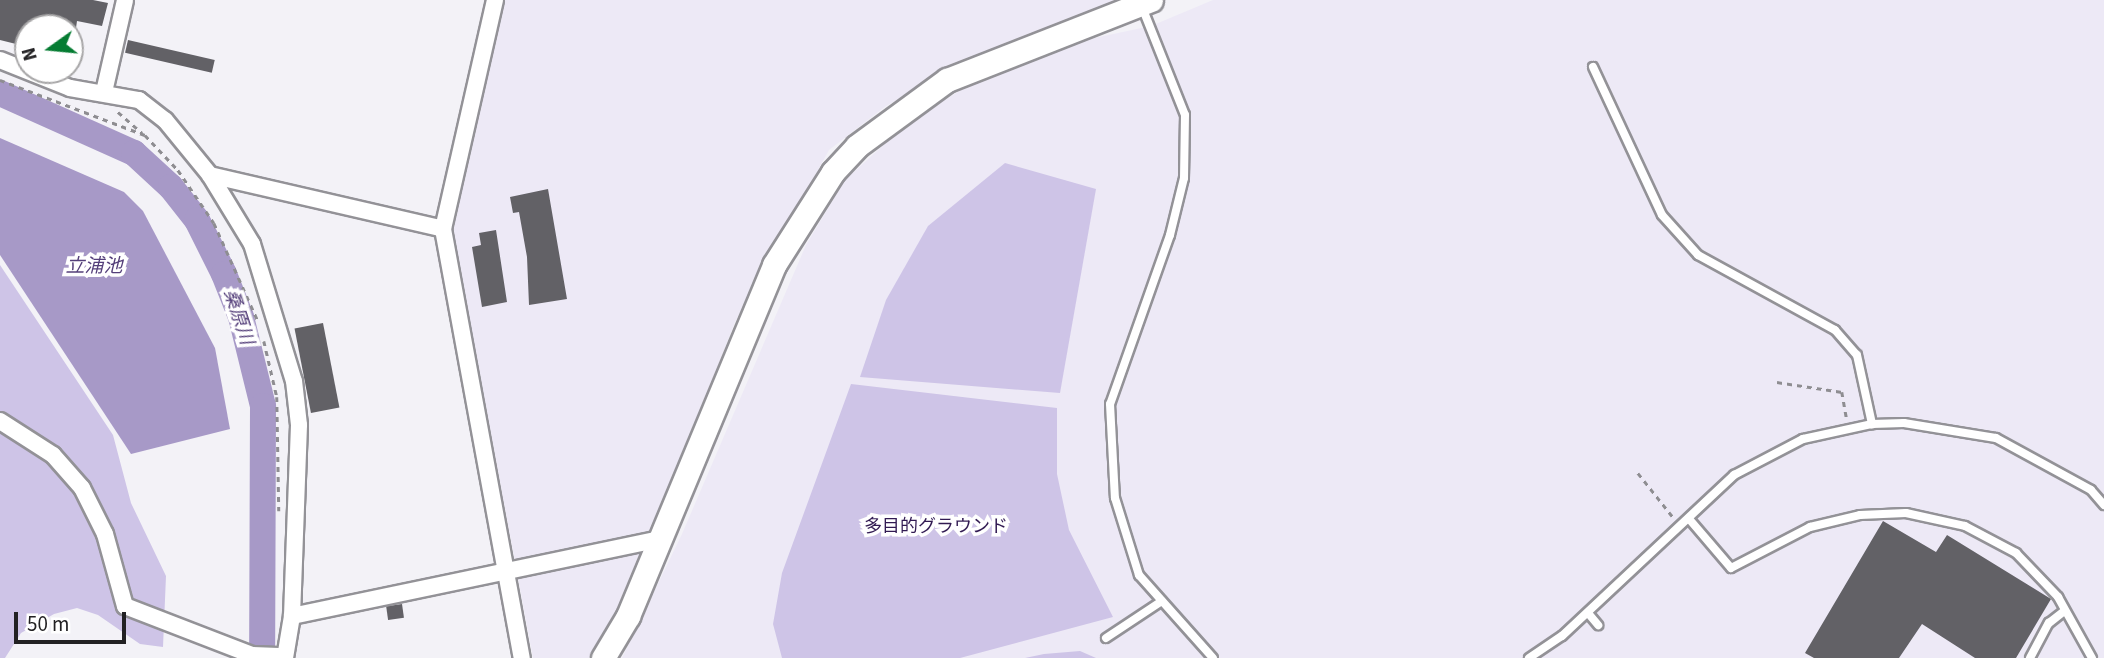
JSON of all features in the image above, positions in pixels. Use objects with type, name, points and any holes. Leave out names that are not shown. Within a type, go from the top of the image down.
[{"type":"street","points":[[104,92],[125,0]]},
{"type":"street","points":[[495,0],[443,229],[502,570],[522,658]]},
{"type":"street","points":[[603,658],[628,616],[775,265],[833,172],[857,146],[947,80],[1146,2]]},
{"type":"street","points":[[0,60],[70,88],[139,100],[165,120],[210,175],[251,244],[294,381],[300,489],[292,616],[285,657],[252,655],[125,606],[105,534],[82,488],[53,455],[0,421]]},
{"type":"street","points":[[210,175],[443,229]]},
{"type":"street","points":[[292,616],[659,539]]},
{"type":"lane","points":[[1146,2],[1185,115],[1184,178],[1170,235],[1110,404],[1115,498],[1139,575],[1213,658]]},
{"type":"lane","points":[[1593,67],[1662,215],[1698,255],[1835,330],[1857,355],[1872,424]]},
{"type":"lane","points":[[1529,658],[1588,612],[1681,528],[1734,475],[1803,439],[1872,424],[1904,423],[1996,438],[2091,490],[2104,505]]},
{"type":"lane","points":[[1689,520],[1731,568],[1810,527],[1860,515],[1906,513],[1965,526],[2016,553],[2058,597],[2063,611],[2092,658]]},
{"type":"lane","points":[[1106,638],[1162,601]]},
{"type":"lane","points":[[2030,658],[2049,624],[2063,611]]},
{"type":"lane","points":[[1588,612],[1598,625]]},
{"type":"path","points":[[0,80],[145,135]]},
{"type":"path","points":[[104,92],[122,116],[145,135],[178,170],[214,223],[261,326]]},
{"type":"path","points":[[263,338],[277,397],[279,521]]},
{"type":"path","points":[[1777,382],[1842,392],[1849,429]]},
{"type":"path","points":[[1638,473],[1681,528]]},
{"type":"shaded area","points":[[505,0],[1122,0],[994,48],[886,106],[829,150],[735,322],[647,549],[615,618],[589,658],[533,658],[453,230]]},
{"type":"shaded area","points":[[1213,0],[2104,0],[2104,658],[622,658],[682,534],[806,245],[845,180],[910,121],[976,81],[1085,40],[1151,26]]},
{"type":"green space","points":[[1005,163],[1096,189],[1060,393],[860,377],[886,300],[928,226]]},
{"type":"green space","points":[[0,265],[113,435],[131,503],[166,576],[163,647],[140,644],[98,615],[77,608],[54,614],[21,633],[5,658],[0,658]]},
{"type":"green space","name":"多目的グラウンド","points":[[851,384],[1057,408],[1057,474],[1069,530],[1113,617],[960,658],[782,658],[773,624],[782,573]]},
{"type":"green space","points":[[1080,651],[1096,658],[1025,658],[1044,654]]},
{"type":"water","name":"立浦池","points":[[0,138],[124,192],[143,211],[215,348],[230,429],[131,454],[0,255]]},
{"type":"building","points":[[0,0],[93,0],[108,3],[102,26],[84,22],[84,14],[14,14],[14,44],[0,40]]},
{"type":"building","points":[[128,40],[215,60],[212,73],[125,53]]},
{"type":"building","points":[[548,189],[567,299],[529,305],[527,257],[519,212],[513,213],[510,197]]},
{"type":"building","points":[[496,230],[507,302],[482,307],[472,247],[481,245],[479,233]]},
{"type":"building","points":[[323,323],[339,407],[311,413],[295,329]]},
{"type":"building","points":[[1883,521],[1936,552],[1947,535],[2051,599],[2016,658],[1975,658],[1922,624],[1899,658],[1814,658],[1805,653]]},
{"type":"building","points":[[402,604],[404,618],[388,620],[386,606]]},
{"type":"waterway","name":"桑原川","points":[[0,93],[134,153],[171,187],[197,220],[224,274],[241,317],[263,406],[262,658]]}]
